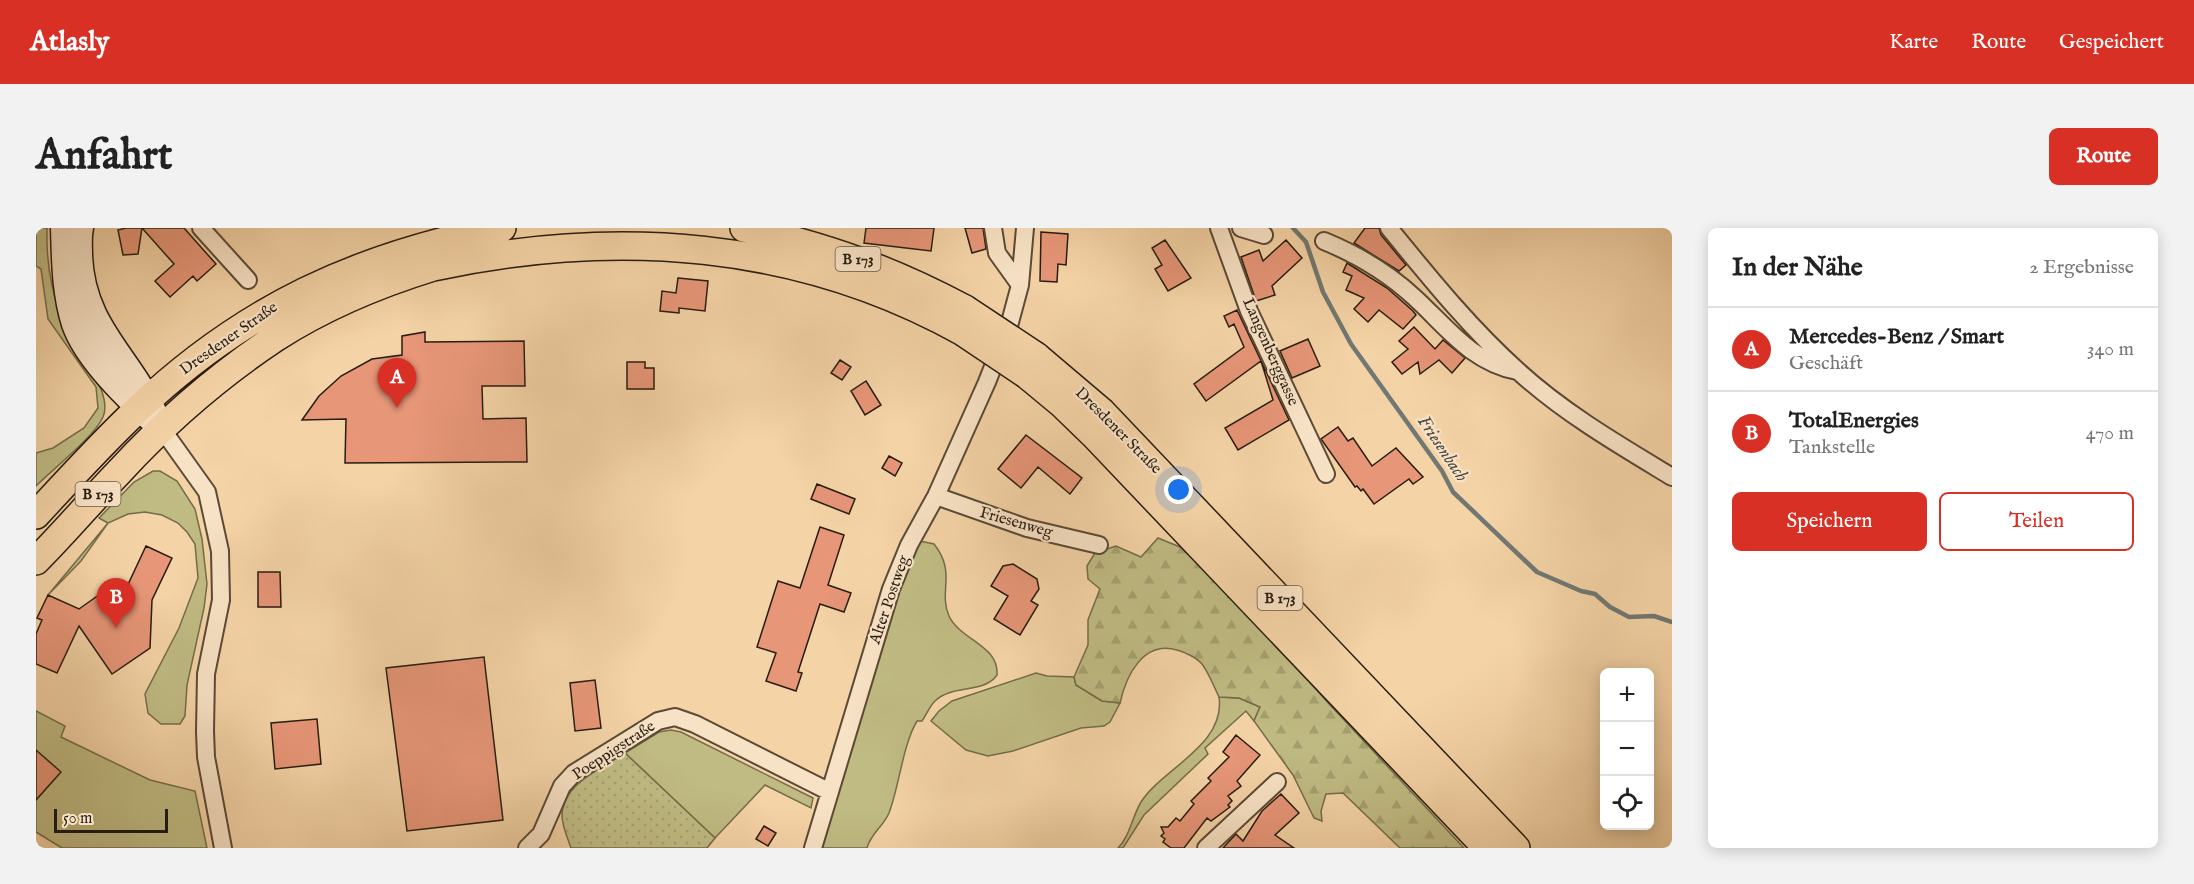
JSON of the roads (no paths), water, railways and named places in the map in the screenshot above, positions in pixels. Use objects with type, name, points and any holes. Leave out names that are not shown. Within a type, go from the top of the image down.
[{"type":"main road","points":[[63,228],[67,295],[75,326],[107,373],[143,404],[162,429]]},
{"type":"main road","points":[[81,228],[81,278],[91,311],[105,336],[134,374],[143,404]]},
{"type":"main road","name":"Dresdener Straße","points":[[36,515],[143,404],[244,324],[319,283],[393,255],[502,228]]},
{"type":"main road","name":"B 173","points":[[744,228],[847,255],[895,274],[1031,365],[1062,404],[1487,848]]},
{"type":"main road","name":"B 173","points":[[36,561],[162,429],[229,371],[276,338],[322,311],[405,276],[486,253],[528,246],[638,239],[688,242],[770,255],[816,268],[964,321]]},
{"type":"main road","name":"Dresdener Straße","points":[[1031,365],[1102,412],[1516,848]]},
{"type":"street","points":[[201,228],[248,280]]},
{"type":"street","points":[[993,228],[997,253],[1020,285]]},
{"type":"street","points":[[1020,285],[1025,228]]},
{"type":"street","name":"Langenberggasse","points":[[1219,228],[1250,312],[1326,474]]},
{"type":"street","points":[[1241,228],[1264,235]]},
{"type":"street","points":[[1389,228],[1477,331],[1518,371],[1556,402],[1672,477]]},
{"type":"street","points":[[1324,241],[1381,269],[1475,354],[1498,367],[1518,371]]},
{"type":"street","name":"Alter Postweg","points":[[813,848],[891,589],[909,545],[936,496],[994,364],[1009,326],[1020,285]]},
{"type":"street","points":[[162,429],[207,492],[220,551],[221,600],[206,674],[205,731],[206,757],[223,848]]},
{"type":"street","name":"Friesenweg","points":[[936,496],[1027,528],[1099,545]]},
{"type":"street","name":"Poeppigstraße","points":[[527,848],[541,834],[562,786],[574,773],[636,733],[675,717],[695,724],[830,792]]},
{"type":"street","points":[[1206,848],[1277,782]]},
{"type":"waterway","name":"Friesenbach","points":[[1293,228],[1306,242],[1323,292],[1351,344],[1442,471],[1453,492],[1537,572],[1581,591],[1595,594],[1610,607],[1629,617],[1654,616],[1672,622]]},
{"type":"place","name":"Mercedes-Benz / Smart","points":[[397,408]]},
{"type":"place","name":"TotalEnergies","points":[[116,628]]}]
